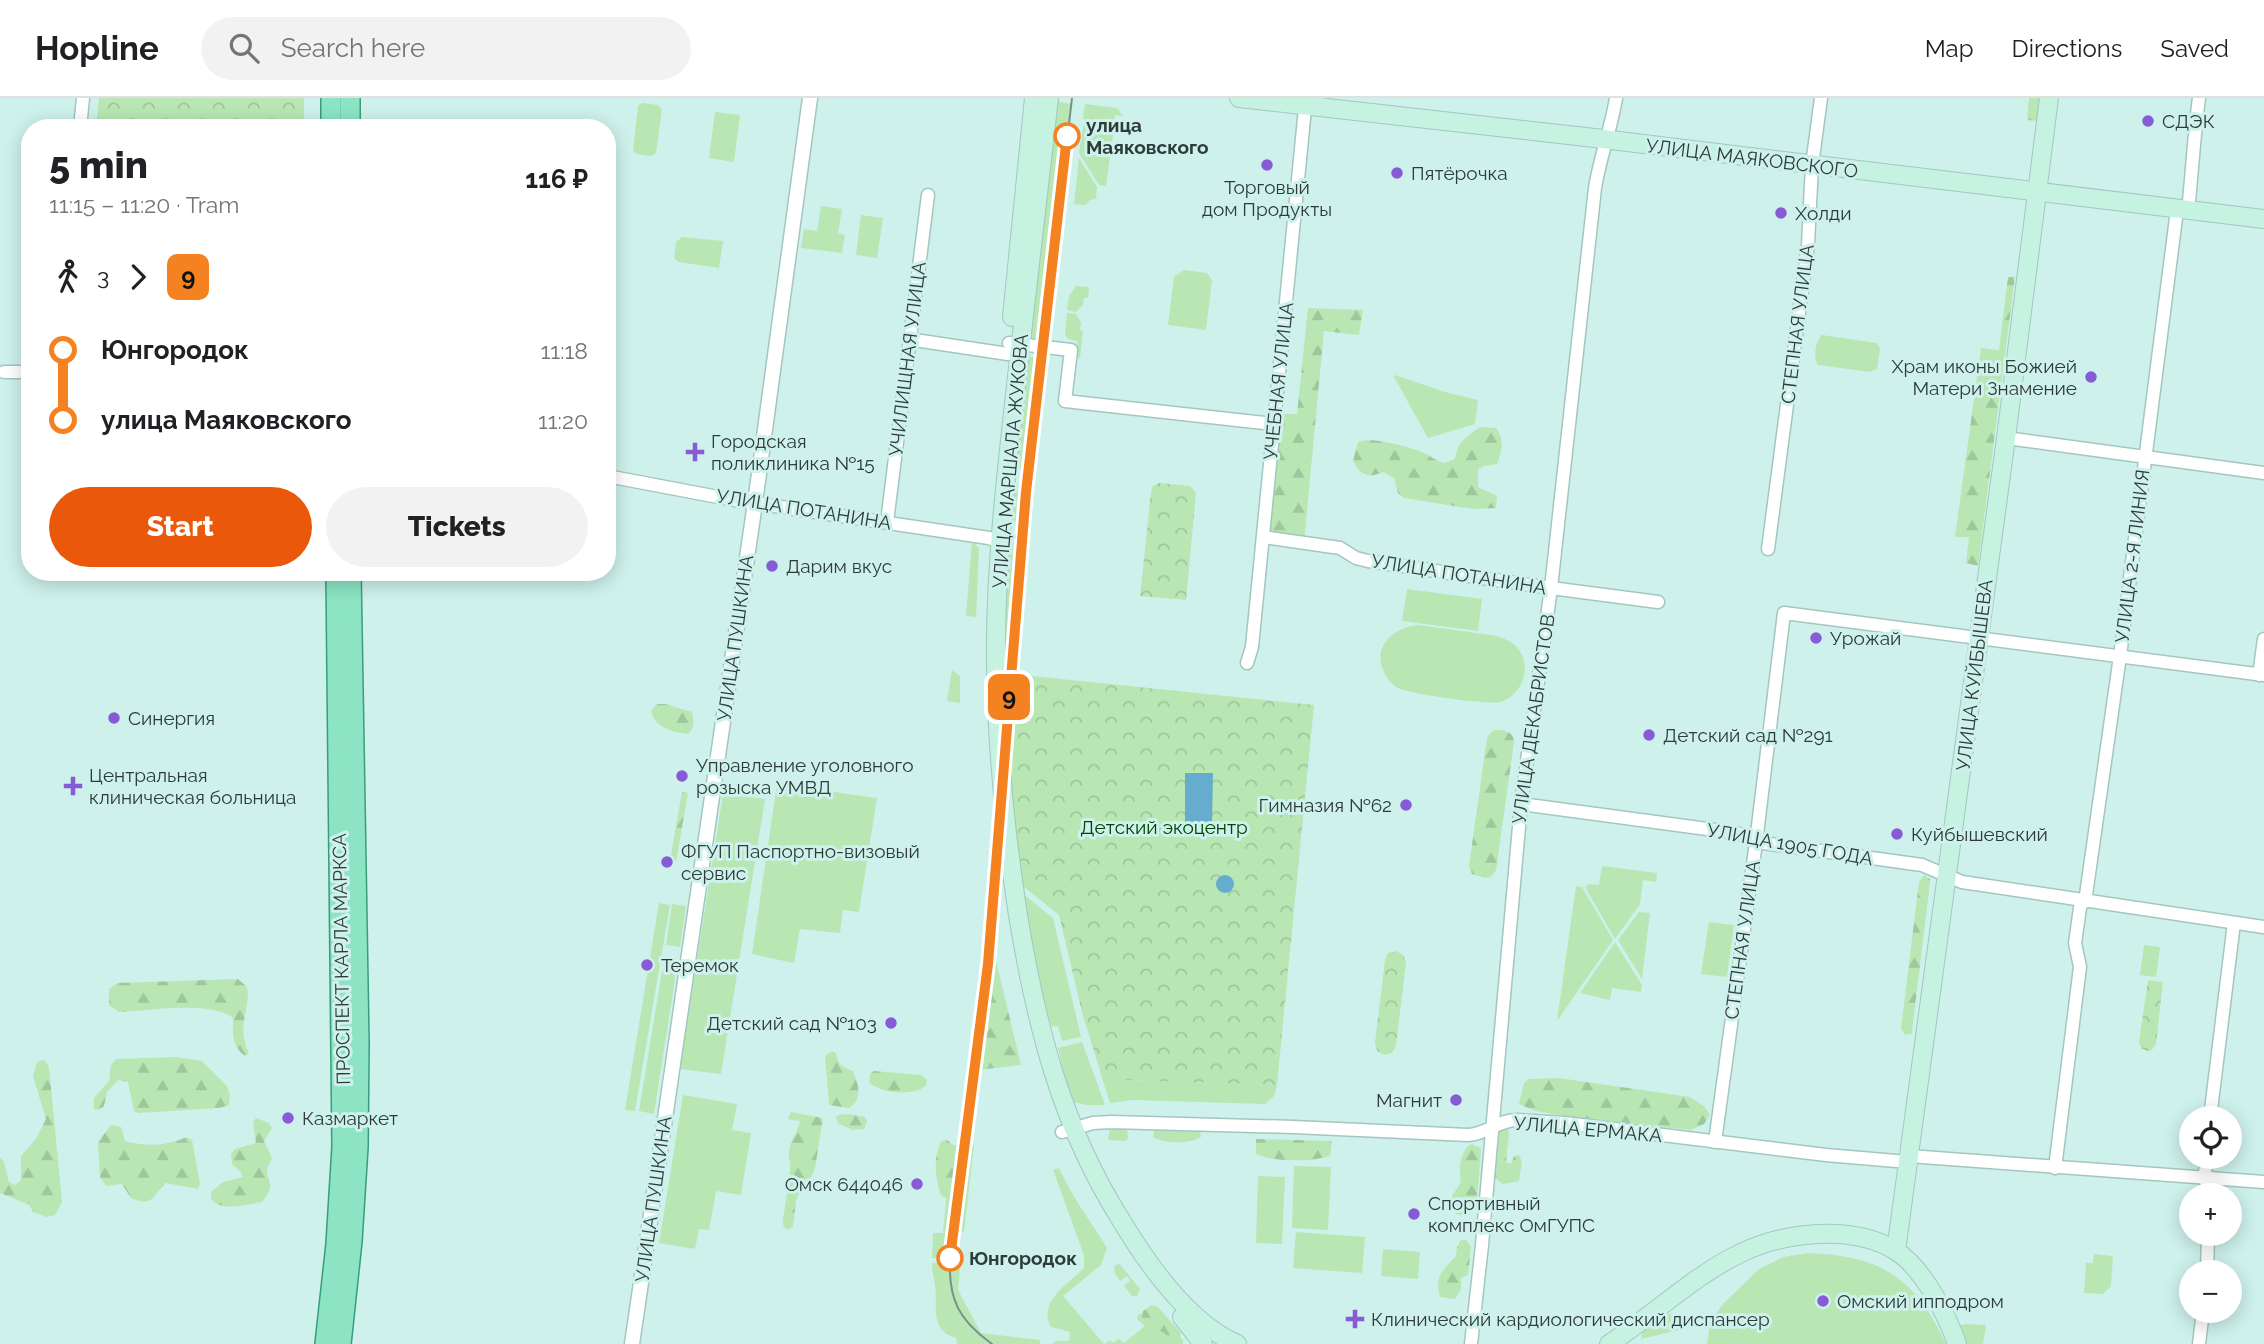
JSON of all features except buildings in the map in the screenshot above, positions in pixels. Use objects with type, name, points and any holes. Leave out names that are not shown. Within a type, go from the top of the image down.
[{"type":"main road","points":[[331,98],[331,119]]},
{"type":"main road","points":[[349,98],[350,119]]},
{"type":"main road","name":"УЛИЦА МАРШАЛА ЖУКОВА","points":[[1034,98],[994,540],[997,693],[1010,858],[1036,1015],[1067,1130],[1096,1201],[1123,1243],[1203,1344]]},
{"type":"main road","name":"УЛИЦА МАРШАЛА ЖУКОВА","points":[[1012,347],[1049,98]]},
{"type":"main road","name":"УЛИЦА МАЯКОВСКОГО","points":[[1239,98],[1306,102],[2264,219]]},
{"type":"main road","name":"УЛИЦА КУЙБЫШЕВА","points":[[1896,1251],[1948,876],[2049,98]]},
{"type":"main road","name":"ПРОСПЕКТ КАРЛА МАРКСА","points":[[336,581],[351,1108]]},
{"type":"main road","name":"ПРОСПЕКТ КАРЛА МАРКСА","points":[[341,1344],[352,1241],[351,581]]},
{"type":"main road","name":"УЛИЦА МАРШАЛА ЖУКОВА","points":[[1067,1130],[1144,1255],[1193,1314],[1209,1329],[1237,1344]]},
{"type":"main road","name":"ПРОСПЕКТ КАРЛА МАРКСА","points":[[325,1344],[350,1147]]},
{"type":"main road","points":[[1609,1344],[1740,1254],[1773,1240],[1810,1233],[1843,1235],[1871,1241],[1896,1251],[1915,1269],[1941,1306],[1957,1344]]},
{"type":"street","points":[[81,119],[83,98]]},
{"type":"street","name":"УЛИЦА ПУШКИНА","points":[[632,1344],[755,503],[810,98]]},
{"type":"street","name":"УЛИЦА ДЕКАБРИСТОВ","points":[[1471,1344],[1521,804],[1550,588],[1593,204],[1600,159],[1612,124],[1616,98]]},
{"type":"street","name":"СТЕПНАЯ УЛИЦА","points":[[1768,549],[1808,246],[1812,165],[1821,98]]},
{"type":"street","name":"УЛИЦА 2-Я ЛИНИЯ","points":[[2055,1168],[2080,967],[2076,943],[2120,656],[2144,458],[2183,210],[2194,164],[2192,151],[2199,98]]},
{"type":"street","name":"УЧЕБНАЯ УЛИЦА","points":[[1247,663],[1252,647],[1306,102]]},
{"type":"street","name":"УЧИЛИЩНАЯ УЛИЦА","points":[[887,522],[928,195]]},
{"type":"street","points":[[908,339],[1071,350],[1065,401],[1273,424]]},
{"type":"street","points":[[4,372],[21,372]]},
{"type":"street","points":[[2006,438],[2264,473]]},
{"type":"street","name":"УЛИЦА ПОТАНИНА","points":[[616,478],[755,503],[994,540]]},
{"type":"street","name":"УЛИЦА ПОТАНИНА","points":[[1263,537],[1340,548],[1356,558],[1368,561],[1658,602]]},
{"type":"street","name":"СТЕПНАЯ УЛИЦА","points":[[1715,1142],[1784,613],[1979,638]]},
{"type":"street","points":[[1979,638],[2261,675],[2264,639]]},
{"type":"street","name":"УЛИЦА 1905 ГОДА","points":[[1521,804],[1737,834],[1756,842],[1922,865],[1962,882],[2264,928]]},
{"type":"street","points":[[2211,1106],[2234,923]]},
{"type":"street","name":"УЛИЦА ЕРМАКА","points":[[1067,1130],[1093,1123],[1111,1122],[1480,1135],[1508,1120],[1552,1122],[1715,1142],[1908,1159],[2264,1182]]},
{"type":"street","points":[[2205,1169],[2206,1183]]},
{"type":"street","points":[[2199,1344],[2202,1323]]},
{"type":"green space","points":[[99,98],[304,98],[304,119],[97,119]]},
{"type":"green space","points":[[2029,98],[2042,98],[2039,121],[2027,120]]},
{"type":"green space","points":[[1052,101],[1072,104],[1068,135],[1072,139],[1067,169],[1071,170],[1048,343],[1041,344],[1029,339]]},
{"type":"green space","points":[[642,103],[658,105],[662,109],[656,153],[651,156],[636,154],[633,150],[638,106]]},
{"type":"green space","points":[[1085,104],[1117,108],[1123,116],[1115,115],[1114,123],[1083,119]]},
{"type":"green space","points":[[715,112],[740,115],[734,162],[709,158]]},
{"type":"green space","points":[[1084,123],[1114,127],[1106,186],[1099,185],[1079,153]]},
{"type":"green space","points":[[1079,158],[1097,187],[1096,199],[1085,205],[1074,204]]},
{"type":"green space","points":[[821,206],[842,209],[838,233],[845,235],[842,253],[801,248],[804,229],[817,231]]},
{"type":"green space","points":[[861,215],[883,218],[877,258],[856,255]]},
{"type":"green space","points":[[682,237],[723,241],[719,268],[678,262],[674,258],[676,242]]},
{"type":"green space","points":[[1184,270],[1207,273],[1212,280],[1206,330],[1168,325],[1174,277]]},
{"type":"green space","points":[[2008,277],[2015,277],[1978,566],[1966,563],[1969,537],[1955,537],[1981,348],[1999,350]]},
{"type":"green space","points":[[1076,286],[1089,287],[1088,298],[1084,298],[1083,305],[1076,312],[1067,310],[1069,296]]},
{"type":"green space","points":[[1308,308],[1363,310],[1359,335],[1324,331],[1304,542],[1264,535],[1277,414],[1297,414]]},
{"type":"green space","points":[[1067,313],[1076,314],[1081,323],[1080,330],[1083,331],[1080,358],[1076,357],[1077,341],[1068,339],[1065,334]]},
{"type":"green space","points":[[1822,335],[1877,343],[1880,349],[1877,369],[1870,372],[1818,365],[1816,350]]},
{"type":"green space","points":[[1046,357],[1031,525],[1006,523],[1010,485],[1030,487],[1032,475],[1025,470],[1011,469],[1025,359]]},
{"type":"green space","points":[[1395,375],[1478,400],[1475,424],[1428,438]]},
{"type":"green space","points":[[1480,427],[1496,428],[1502,441],[1497,464],[1478,469],[1478,487],[1497,496],[1496,508],[1473,509],[1404,498],[1398,493],[1394,478],[1383,472],[1365,474],[1353,461],[1358,442],[1372,440],[1410,448],[1444,463],[1455,459],[1461,444]]},
{"type":"green space","points":[[1159,483],[1190,486],[1196,493],[1186,600],[1140,596],[1151,492],[1153,486]]},
{"type":"green space","points":[[972,541],[979,548],[976,617],[966,616]]},
{"type":"green space","points":[[1003,542],[1029,542],[1020,644],[1002,636]]},
{"type":"green space","points":[[1407,589],[1482,599],[1478,631],[1402,621]]},
{"type":"green space","points":[[1418,625],[1497,636],[1512,643],[1519,650],[1525,665],[1519,688],[1508,699],[1492,703],[1432,696],[1398,688],[1384,672],[1381,663],[1383,646],[1394,634]]},
{"type":"green space","points":[[1000,652],[1020,654],[1016,688],[1001,686]]},
{"type":"green space","points":[[952,670],[960,676],[960,703],[947,701]]},
{"type":"green space","name":"Детский экоцентр","points":[[1023,675],[1314,705],[1277,1085],[1122,1080],[1104,1084],[1082,1012],[1059,915],[1023,886],[1019,869],[1011,784],[1015,722]]},
{"type":"green space","points":[[657,704],[692,712],[693,724],[690,732],[676,732],[660,725],[651,711]]},
{"type":"green space","points":[[1495,730],[1510,733],[1514,742],[1496,870],[1491,877],[1485,878],[1472,874],[1469,866],[1487,738]]},
{"type":"green space","points":[[777,784],[877,798],[859,912],[843,910],[840,933],[800,929],[794,963],[752,954]]},
{"type":"green space","points":[[682,792],[688,793],[676,862],[670,861]]},
{"type":"green space","points":[[723,794],[765,799],[721,1074],[680,1069]]},
{"type":"green space","points":[[1602,866],[1657,873],[1656,882],[1643,880],[1640,904],[1615,939],[1585,887],[1588,884],[1599,885]]},
{"type":"green space","points":[[1924,875],[1930,879],[1930,883],[1912,1031],[1911,1034],[1905,1035],[1901,1029],[1919,882]]},
{"type":"green space","points":[[1576,886],[1582,887],[1613,940],[1557,1021]]},
{"type":"green space","points":[[1023,894],[1053,918],[1081,1037],[1062,1041],[1058,1026],[1052,1027],[1039,991]]},
{"type":"green space","points":[[659,903],[670,905],[635,1111],[625,1110]]},
{"type":"green space","points":[[672,904],[686,906],[680,947],[666,945]]},
{"type":"green space","points":[[1639,912],[1650,913],[1642,979],[1618,940]]},
{"type":"green space","points":[[1709,922],[1734,925],[1727,977],[1701,974]]},
{"type":"green space","points":[[1615,942],[1642,985],[1641,992],[1612,988],[1610,1000],[1580,993]]},
{"type":"green space","points":[[2144,945],[2160,947],[2156,977],[2140,975]]},
{"type":"green space","points":[[993,948],[1021,1065],[978,1070]]},
{"type":"green space","points":[[1396,951],[1403,955],[1406,962],[1396,1046],[1392,1053],[1384,1055],[1377,1051],[1375,1043],[1385,960],[1388,953]]},
{"type":"green space","points":[[662,971],[676,973],[654,1114],[639,1111]]},
{"type":"green space","points":[[238,979],[248,991],[243,1029],[249,1053],[245,1056],[235,1044],[233,1018],[223,1013],[195,1008],[119,1012],[109,1005],[109,989],[117,983]]},
{"type":"green space","points":[[2148,980],[2163,982],[2156,1044],[2152,1050],[2146,1051],[2141,1048],[2139,1042]]},
{"type":"green space","points":[[1082,1042],[1105,1105],[1086,1105],[1070,1101],[1058,1048]]},
{"type":"green space","points":[[832,1051],[836,1053],[841,1065],[853,1071],[857,1081],[857,1100],[849,1108],[829,1105],[825,1056]]},
{"type":"green space","points":[[176,1057],[202,1061],[227,1086],[229,1105],[219,1108],[139,1113],[134,1111],[128,1082],[118,1080],[107,1092],[104,1106],[99,1110],[94,1109],[94,1098],[109,1081],[111,1065],[116,1059]]},
{"type":"green space","points":[[44,1060],[49,1067],[62,1202],[55,1215],[47,1217],[33,1212],[30,1205],[0,1193],[0,1157],[9,1182],[15,1185],[21,1180],[21,1156],[36,1139],[46,1119],[33,1076],[37,1062]]},
{"type":"green space","points":[[874,1071],[921,1075],[927,1080],[926,1086],[905,1092],[881,1089],[869,1082],[870,1074]]},
{"type":"green space","points":[[1559,1078],[1690,1097],[1704,1106],[1710,1115],[1704,1124],[1691,1130],[1566,1116],[1535,1111],[1519,1104],[1524,1083],[1529,1079]]},
{"type":"green space","points":[[1122,1080],[1277,1085],[1274,1096],[1265,1104],[1133,1100],[1110,1103],[1104,1084]]},
{"type":"green space","points":[[683,1095],[737,1104],[732,1130],[751,1133],[741,1195],[716,1191],[709,1230],[699,1229],[695,1249],[659,1243]]},
{"type":"green space","points":[[791,1112],[823,1118],[815,1168],[809,1182],[802,1185],[796,1201],[793,1227],[787,1230],[783,1220],[790,1167],[789,1152],[800,1121],[788,1119]]},
{"type":"green space","points":[[838,1115],[865,1117],[867,1121],[864,1129],[853,1130],[839,1124],[836,1118]]},
{"type":"green space","points":[[256,1118],[269,1123],[272,1128],[264,1141],[272,1158],[267,1168],[269,1191],[262,1202],[222,1206],[211,1199],[211,1192],[223,1182],[243,1177],[232,1164],[231,1154],[235,1149],[256,1143],[253,1122]]},
{"type":"green space","points":[[111,1125],[121,1127],[125,1141],[133,1143],[156,1145],[187,1137],[192,1140],[200,1184],[198,1189],[166,1183],[152,1199],[144,1202],[131,1198],[122,1184],[106,1186],[100,1177],[98,1142]]},
{"type":"green space","points":[[1110,1127],[1127,1129],[1128,1138],[1125,1141],[1108,1140]]},
{"type":"green space","points":[[1508,1127],[1506,1162],[1511,1164],[1514,1156],[1519,1155],[1522,1162],[1519,1181],[1503,1184],[1494,1174],[1492,1149],[1497,1133],[1501,1128]]},
{"type":"green space","points":[[1196,1129],[1200,1131],[1201,1137],[1184,1142],[1163,1141],[1153,1137],[1154,1130]]},
{"type":"green space","points":[[1256,1139],[1332,1141],[1330,1156],[1293,1160],[1272,1159],[1256,1154]]},
{"type":"green space","points":[[947,1140],[952,1144],[957,1177],[956,1190],[946,1198],[941,1195],[936,1168],[938,1147],[941,1141]]},
{"type":"green space","points":[[1471,1144],[1481,1148],[1477,1196],[1463,1216],[1456,1214],[1452,1196],[1461,1182],[1462,1156]]},
{"type":"green space","points":[[951,1145],[974,1145],[964,1232],[955,1227],[952,1256],[946,1259],[932,1258],[933,1233],[943,1233]]},
{"type":"green space","points":[[1294,1166],[1331,1167],[1328,1230],[1292,1228]]},
{"type":"green space","points":[[1059,1168],[1107,1248],[1101,1265],[1063,1296],[1104,1344],[1052,1344],[1056,1341],[1069,1341],[1070,1332],[1051,1327],[1048,1309],[1051,1301],[1084,1268],[1084,1255],[1053,1170]]},
{"type":"green space","points":[[1258,1176],[1285,1177],[1282,1244],[1256,1243]]},
{"type":"green space","points":[[1296,1232],[1365,1237],[1362,1273],[1293,1268]]},
{"type":"green space","points":[[1461,1240],[1466,1240],[1471,1246],[1468,1275],[1461,1278],[1461,1290],[1455,1299],[1440,1297],[1439,1278],[1456,1256]]},
{"type":"green space","points":[[1383,1249],[1420,1252],[1418,1279],[1381,1276]]},
{"type":"green space","name":"Омский ипподром","points":[[1808,1253],[1856,1259],[1893,1274],[1921,1302],[1946,1344],[1707,1344],[1710,1323],[1722,1305],[1759,1269],[1783,1257]]},
{"type":"green space","points":[[2094,1254],[2113,1256],[2111,1286],[2103,1294],[2084,1293],[2086,1263],[2093,1263]]},
{"type":"green space","points":[[932,1263],[957,1264],[960,1267],[958,1290],[981,1333],[1040,1340],[1040,1344],[957,1344],[956,1338],[947,1335],[938,1324]]},
{"type":"green space","points":[[1119,1263],[1140,1289],[1137,1296],[1132,1296],[1124,1286],[1130,1281],[1127,1276],[1120,1281],[1115,1274],[1114,1267]]},
{"type":"green space","points":[[1152,1305],[1158,1307],[1181,1333],[1179,1341],[1174,1343],[1160,1331],[1149,1333],[1142,1320],[1143,1311]]},
{"type":"green space","points":[[1151,1308],[1156,1310],[1183,1340],[1183,1344],[1105,1344],[1119,1339],[1124,1343],[1145,1326],[1137,1319],[1138,1315]]},
{"type":"green space","points":[[1669,1314],[1679,1319],[1679,1330],[1641,1339],[1643,1331]]},
{"type":"green space","points":[[1986,1325],[1983,1344],[1966,1344],[1959,1326]]},
{"type":"water","points":[[1185,773],[1213,773],[1212,824],[1185,824]]},
{"type":"water","points":[[1225,875],[1231,878],[1234,884],[1231,890],[1225,893],[1219,890],[1216,884],[1219,878]]},
{"type":"tram line","points":[[992,1344],[971,1326],[958,1308],[951,1286],[950,1258],[987,964],[1026,492],[1072,98]]},
{"type":"tram line","name":"9","points":[[950,1258],[988,964],[1026,492],[1067,136]]},
{"type":"place","name":"СДЭК","points":[[2148,121]]},
{"type":"place","name":"улица Маяковского","points":[[1067,136]]},
{"type":"place","name":"Торговый дом Продукты","points":[[1267,165]]},
{"type":"place","name":"Пятёрочка","points":[[1397,173]]},
{"type":"place","name":"Холди","points":[[1781,213]]},
{"type":"place","name":"Храм иконы Божией Матери Знамение","points":[[2091,377]]},
{"type":"place","name":"Городская поликлиника №15","points":[[695,452]]},
{"type":"place","name":"Дарим вкус","points":[[772,566]]},
{"type":"place","name":"Урожай","points":[[1816,638]]},
{"type":"place","name":"Синергия","points":[[114,718]]},
{"type":"place","name":"Детский сад №291","points":[[1649,735]]},
{"type":"place","name":"Управление уголовного розыска УМВД","points":[[682,776]]},
{"type":"place","name":"Центральная клиническая больница","points":[[73,786]]},
{"type":"place","name":"Гимназия №62","points":[[1406,805]]},
{"type":"place","name":"Куйбышевский","points":[[1897,834]]},
{"type":"place","name":"ФГУП Паспортно-визовый сервис","points":[[667,862]]},
{"type":"place","name":"Теремок","points":[[647,965]]},
{"type":"place","name":"Детский сад №103","points":[[891,1023]]},
{"type":"place","name":"Магнит","points":[[1456,1100]]},
{"type":"place","name":"Казмаркет","points":[[288,1118]]},
{"type":"place","name":"Омск 644046","points":[[917,1184]]},
{"type":"place","name":"Спортивный комплекс ОмГУПС","points":[[1414,1214]]},
{"type":"place","name":"Юнгородок","points":[[950,1258]]},
{"type":"place","name":"Омский ипподром","points":[[1823,1301]]},
{"type":"place","name":"Клинический кардиологический диспансер","points":[[1355,1319]]}]
